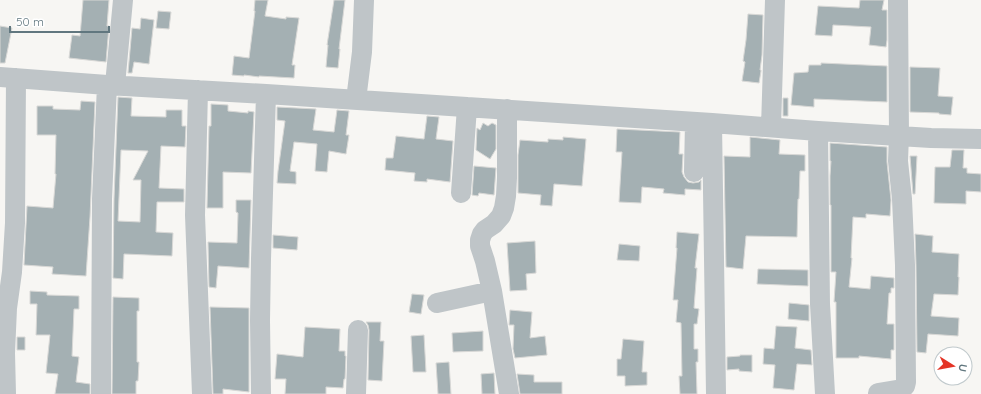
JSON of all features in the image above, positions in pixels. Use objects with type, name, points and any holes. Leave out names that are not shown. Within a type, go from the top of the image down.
[{"type":"street","points":[[101,394],[102,199],[111,85],[123,0]]},
{"type":"street","points":[[356,100],[362,52],[364,0]]},
{"type":"street","points":[[771,127],[775,0]]},
{"type":"street","points":[[874,394],[902,389],[906,382],[905,265],[902,199],[898,161],[898,0]]},
{"type":"street","points":[[6,394],[5,354],[7,308],[12,272],[15,223],[8,78],[507,109],[818,131],[931,138],[981,139]]},
{"type":"street","points":[[198,90],[195,215],[202,394]]},
{"type":"street","points":[[261,394],[261,259],[266,94]]},
{"type":"street","points":[[461,193],[467,107]]},
{"type":"street","points":[[507,109],[507,178],[504,208],[501,216],[482,234],[480,246],[492,291],[509,394]]},
{"type":"street","points":[[694,172],[704,122]]},
{"type":"street","points":[[704,122],[713,214],[716,394]]},
{"type":"street","points":[[818,131],[820,304],[825,394]]},
{"type":"street","points":[[437,303],[492,291]]},
{"type":"street","points":[[356,394],[358,330]]},
{"type":"building","points":[[83,0],[109,0],[107,26],[109,26],[106,62],[69,58],[72,35],[80,36]]},
{"type":"building","points":[[255,0],[268,0],[265,16],[286,19],[286,17],[299,18],[292,65],[295,65],[294,78],[232,75],[234,56],[249,58]]},
{"type":"building","points":[[334,0],[345,0],[338,68],[326,67],[327,45]]},
{"type":"building","points":[[860,0],[884,0],[882,10],[887,10],[886,47],[869,45],[871,27],[833,25],[832,36],[815,35],[818,6],[859,8]]},
{"type":"building","points":[[158,11],[171,12],[169,29],[156,28]]},
{"type":"building","points":[[748,14],[763,15],[762,55],[759,83],[742,81],[745,62],[743,61]]},
{"type":"building","points":[[141,18],[154,20],[149,64],[134,62],[132,73],[128,73],[132,28],[140,29]]},
{"type":"building","points":[[0,26],[12,28],[5,63],[0,63]]},
{"type":"building","points":[[821,63],[887,66],[887,102],[814,99],[814,107],[791,105],[794,73],[808,72],[809,65],[821,65]]},
{"type":"building","points":[[910,67],[940,68],[938,96],[953,97],[951,115],[910,112]]},
{"type":"building","points":[[118,97],[132,98],[131,116],[166,117],[166,110],[182,110],[182,126],[186,126],[185,147],[161,146],[159,188],[184,189],[184,202],[157,202],[156,232],[173,233],[172,256],[124,254],[123,279],[113,278]],"holes":[[[121,150],[148,151],[133,180],[141,180],[140,222],[118,221]]]},
{"type":"building","points":[[783,98],[788,98],[788,116],[783,116]]},
{"type":"building","points":[[81,101],[95,102],[86,276],[52,274],[53,267],[24,265],[27,206],[53,208],[56,174],[56,135],[37,135],[37,106],[53,106],[53,109],[80,110]]},
{"type":"building","points":[[211,104],[228,105],[228,111],[248,113],[248,111],[254,112],[251,173],[223,172],[223,208],[207,208]]},
{"type":"building","points":[[277,107],[316,109],[313,130],[334,132],[337,110],[349,111],[346,135],[349,135],[346,154],[329,151],[327,172],[315,171],[317,144],[294,142],[290,171],[296,172],[296,184],[277,183],[285,121],[277,120]]},
{"type":"building","points":[[427,116],[439,117],[436,139],[453,141],[450,182],[427,179],[427,182],[414,181],[415,173],[385,170],[386,158],[393,158],[396,136],[424,139]]},
{"type":"building","points":[[483,123],[488,126],[492,123],[496,125],[496,149],[490,159],[476,150],[477,128],[480,130]]},
{"type":"building","points":[[617,129],[680,132],[679,154],[683,154],[682,172],[688,182],[693,183],[701,180],[701,190],[685,189],[685,195],[663,193],[664,189],[642,187],[641,203],[619,202],[622,152],[616,152]]},
{"type":"building","points":[[563,137],[586,139],[582,186],[554,184],[552,206],[540,205],[541,195],[518,193],[518,155],[520,140],[548,142],[548,139],[563,140]]},
{"type":"building","points":[[750,137],[780,140],[779,154],[805,155],[805,171],[800,171],[797,237],[746,236],[743,269],[726,267],[724,156],[750,157]]},
{"type":"building","points":[[830,143],[887,147],[891,200],[890,216],[866,214],[866,218],[853,217],[852,258],[849,287],[870,289],[871,276],[894,278],[894,288],[891,288],[891,293],[889,293],[887,324],[894,324],[894,350],[891,350],[891,359],[859,356],[859,358],[836,358],[836,302],[834,302],[836,272],[831,272]]},
{"type":"building","points":[[952,150],[964,150],[963,168],[967,168],[967,173],[981,174],[981,192],[966,191],[966,204],[934,203],[935,167],[950,167]]},
{"type":"building","points":[[910,156],[917,156],[915,194],[913,194]]},
{"type":"building","points":[[474,166],[496,168],[494,195],[479,193],[478,196],[472,195]]},
{"type":"building","points":[[236,200],[251,200],[249,268],[218,266],[216,288],[209,287],[208,242],[237,243],[238,213],[236,212]]},
{"type":"building","points":[[677,232],[699,234],[695,268],[697,268],[694,308],[699,309],[697,324],[694,324],[694,349],[698,349],[698,362],[696,362],[697,394],[680,394],[679,376],[682,376],[681,323],[676,322],[678,300],[673,300]]},
{"type":"building","points":[[915,234],[933,236],[932,252],[959,254],[958,295],[934,294],[931,316],[959,318],[958,336],[928,334],[926,353],[917,352]]},
{"type":"building","points":[[273,235],[298,237],[297,250],[273,248]]},
{"type":"building","points":[[535,241],[536,273],[526,274],[527,290],[510,291],[507,243]]},
{"type":"building","points":[[619,244],[640,246],[639,261],[617,260]]},
{"type":"building","points":[[758,269],[808,270],[808,286],[757,284]]},
{"type":"building","points":[[30,291],[47,292],[47,295],[79,296],[79,309],[74,309],[72,356],[79,357],[76,382],[90,384],[90,394],[55,394],[58,374],[46,373],[50,335],[36,335],[37,304],[30,304]]},
{"type":"building","points":[[412,294],[424,295],[421,314],[409,312]]},
{"type":"building","points":[[113,297],[139,298],[139,311],[137,311],[137,362],[139,362],[138,381],[136,381],[136,394],[112,394]]},
{"type":"building","points":[[789,303],[809,305],[809,321],[788,319]]},
{"type":"building","points":[[210,307],[249,308],[249,392],[223,389],[223,394],[213,394]]},
{"type":"building","points":[[510,310],[532,312],[530,338],[545,336],[547,355],[515,358],[513,349],[514,325],[509,325]]},
{"type":"building","points":[[366,322],[381,322],[380,341],[384,341],[382,381],[368,380],[369,330]]},
{"type":"building","points":[[776,326],[797,327],[795,348],[811,350],[812,365],[797,364],[794,390],[773,388],[775,365],[763,364],[764,348],[774,349]]},
{"type":"building","points":[[305,327],[340,329],[339,351],[345,351],[346,356],[343,388],[326,387],[326,394],[285,394],[286,379],[275,379],[277,354],[303,357]]},
{"type":"building","points":[[483,331],[483,351],[453,352],[452,333]]},
{"type":"building","points":[[424,335],[426,372],[413,372],[411,336]]},
{"type":"building","points":[[17,337],[25,337],[25,350],[17,350]]},
{"type":"building","points":[[623,339],[644,341],[642,372],[647,372],[647,385],[625,386],[625,376],[617,376],[617,359],[621,359]]},
{"type":"building","points":[[752,355],[752,372],[739,371],[739,369],[727,370],[727,357]]},
{"type":"building","points":[[449,362],[451,394],[438,394],[436,363]]},
{"type":"building","points":[[494,373],[495,394],[482,394],[481,374]]},
{"type":"building","points":[[517,374],[534,375],[534,382],[562,382],[562,394],[520,394]]}]
